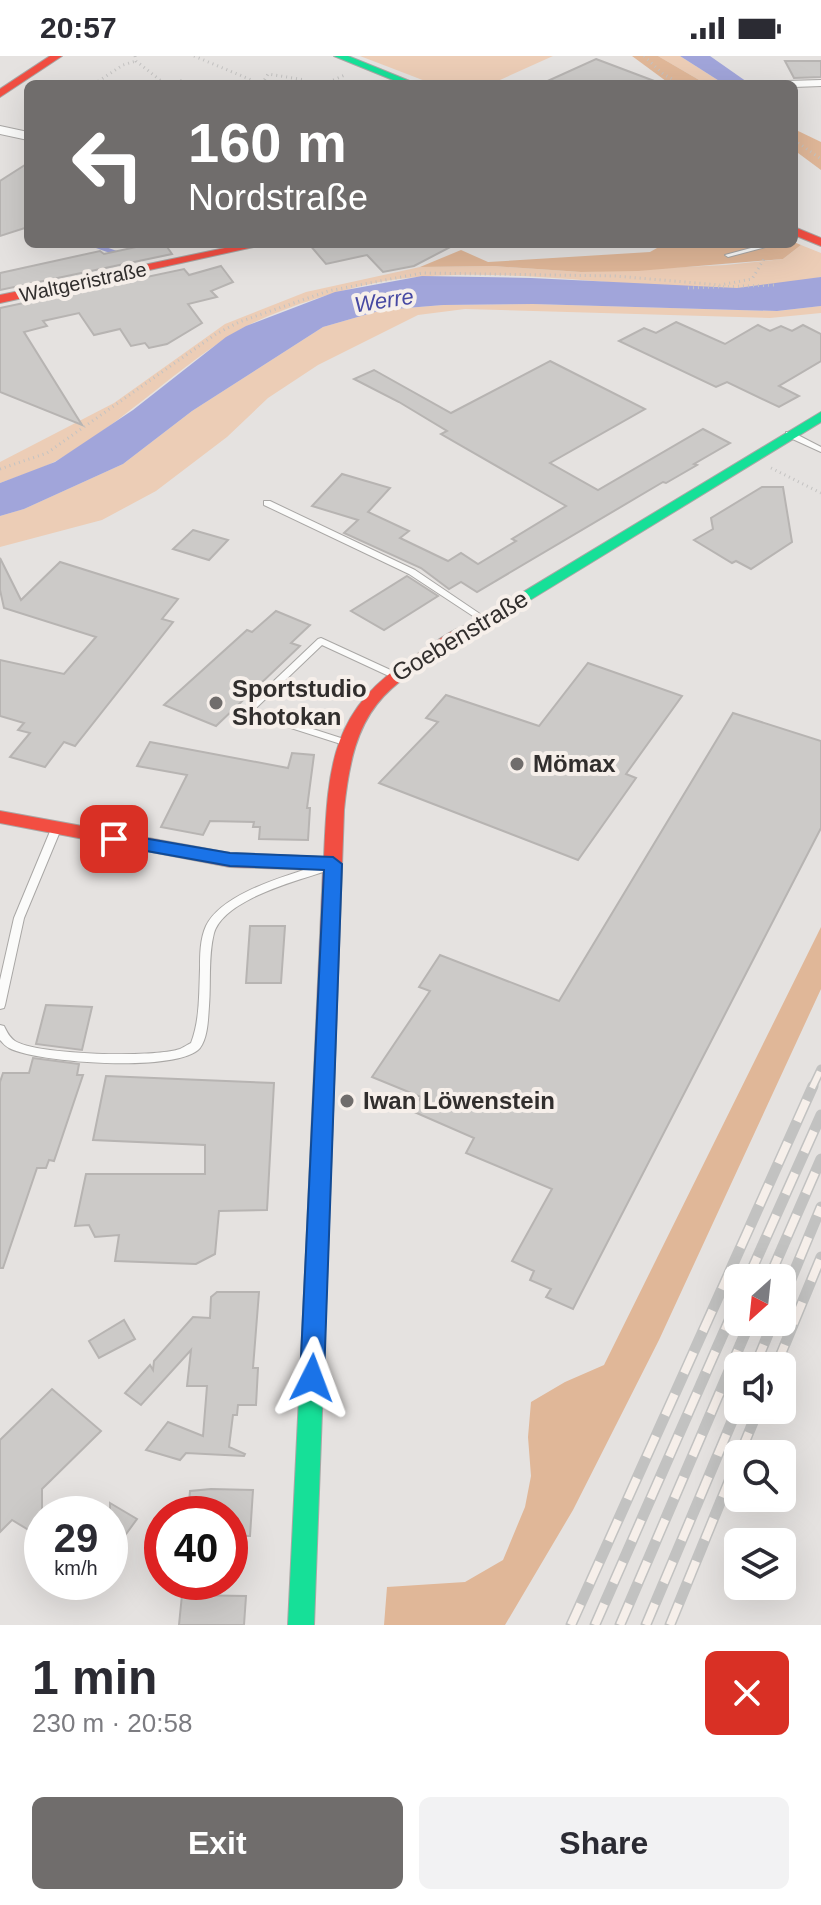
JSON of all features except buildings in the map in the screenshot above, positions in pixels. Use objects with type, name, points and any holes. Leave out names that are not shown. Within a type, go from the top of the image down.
[{"type":"street","points":[[0,94],[57,56]]},
{"type":"street","points":[[339,56],[402,80]]},
{"type":"street","points":[[798,84],[821,83]]},
{"type":"street","points":[[0,130],[24,135]]},
{"type":"street","name":"Waltgeristraße","points":[[0,299],[242,248]]},
{"type":"street","name":"Goebenstraße","points":[[301,1625],[333,864],[344,742],[355,712],[377,687],[394,675],[821,416]]},
{"type":"street","points":[[0,817],[230,860],[333,864]]},
{"type":"lane","points":[[728,255],[764,249]]},
{"type":"lane","points":[[789,434],[821,450]]},
{"type":"lane","points":[[267,503],[412,572],[485,620]]},
{"type":"lane","points":[[344,742],[247,711],[321,641],[394,675]]},
{"type":"lane","points":[[0,1005],[19,918],[56,829]]},
{"type":"lane","points":[[0,1029],[4,1039],[15,1046],[40,1054],[140,1059],[178,1057],[194,1046],[201,1027],[210,927],[221,913],[246,898],[333,864]]},
{"type":"path","points":[[194,56],[252,80]]},
{"type":"path","points":[[644,56],[674,80]]},
{"type":"path","points":[[100,80],[135,58],[161,80]]},
{"type":"path","points":[[264,80],[268,74],[305,80]]},
{"type":"path","points":[[798,143],[821,159]]},
{"type":"path","points":[[0,469],[47,453],[216,334],[239,322],[328,291],[422,273],[615,276],[720,285],[752,279],[763,265],[764,249]]},
{"type":"path","points":[[688,288],[775,285]]},
{"type":"path","points":[[751,458],[821,493]]},
{"type":"shaded area","points":[[360,56],[553,56],[500,80],[423,80]]},
{"type":"shaded area","points":[[632,56],[658,56],[699,80],[665,80]]},
{"type":"shaded area","points":[[658,56],[680,56],[718,80],[699,80]]},
{"type":"shaded area","points":[[798,131],[821,142],[821,170],[798,153]]},
{"type":"shaded area","points":[[801,245],[821,253],[821,277],[781,285],[699,288],[516,276],[444,275],[375,283],[339,292],[243,328],[79,447],[49,464],[0,483],[0,462],[114,403],[225,324],[306,292],[420,267],[493,266],[581,272],[726,265],[783,259]]},
{"type":"shaded area","points":[[657,248],[797,248],[783,259],[638,271],[420,267],[461,250],[488,262],[650,252]]},
{"type":"shaded area","points":[[533,304],[777,311],[821,306],[821,313],[770,318],[465,309],[418,315],[318,365],[268,398],[227,437],[156,491],[102,520],[0,547],[0,516],[24,509],[123,464],[192,411],[323,327],[382,310],[443,305]]},
{"type":"shaded area","points":[[821,927],[821,989],[659,1340],[573,1510],[505,1625],[384,1625],[387,1587],[465,1582],[503,1560],[525,1507],[531,1476],[528,1437],[531,1402],[565,1382],[604,1365]]},
{"type":"water","points":[[680,56],[710,56],[744,80],[718,80]]},
{"type":"water","name":"Werre","points":[[422,276],[737,288],[821,277],[821,306],[777,311],[533,304],[443,305],[382,310],[323,327],[192,411],[123,464],[24,509],[0,516],[0,483],[55,462],[133,410],[226,337],[246,326],[335,292]]},
{"type":"waterway","points":[[102,248],[119,254]]},
{"type":"railway","points":[[812,1088],[821,1069]]},
{"type":"railway","points":[[571,1625],[813,1086]]},
{"type":"railway","points":[[754,1264],[821,1115]]},
{"type":"railway","points":[[775,1264],[821,1159]]},
{"type":"railway","points":[[796,1267],[821,1207]]},
{"type":"railway","points":[[782,1352],[821,1257]]},
{"type":"railway","points":[[595,1625],[724,1332]]},
{"type":"railway","points":[[620,1625],[744,1336]]},
{"type":"railway","points":[[761,1352],[767,1336]]},
{"type":"railway","points":[[646,1625],[731,1424]]},
{"type":"railway","points":[[746,1440],[752,1424]]},
{"type":"railway","points":[[670,1625],[724,1493]]},
{"type":"traffic: fast","points":[[339,56],[402,80]]},
{"type":"traffic: fast","points":[[470,629],[821,416]]},
{"type":"traffic: fast","points":[[301,1625],[317,1252]]},
{"type":"traffic: jam","points":[[0,94],[57,56]]},
{"type":"traffic: jam","points":[[798,233],[821,242]]},
{"type":"traffic: jam","points":[[0,299],[242,248]]},
{"type":"traffic: jam","points":[[317,1252],[339,772],[357,718],[372,698],[412,664],[470,629]]},
{"type":"traffic: jam","points":[[0,817],[230,860],[333,864]]},
{"type":"place","name":"Sportstudio Shotokan","points":[[216,703]]},
{"type":"place","name":"Mömax","points":[[517,764]]},
{"type":"place","name":"Iwan Löwenstein","points":[[347,1101]]},
{"type":"route","points":[[114,839],[230,860],[333,864],[312,1378]]}]
